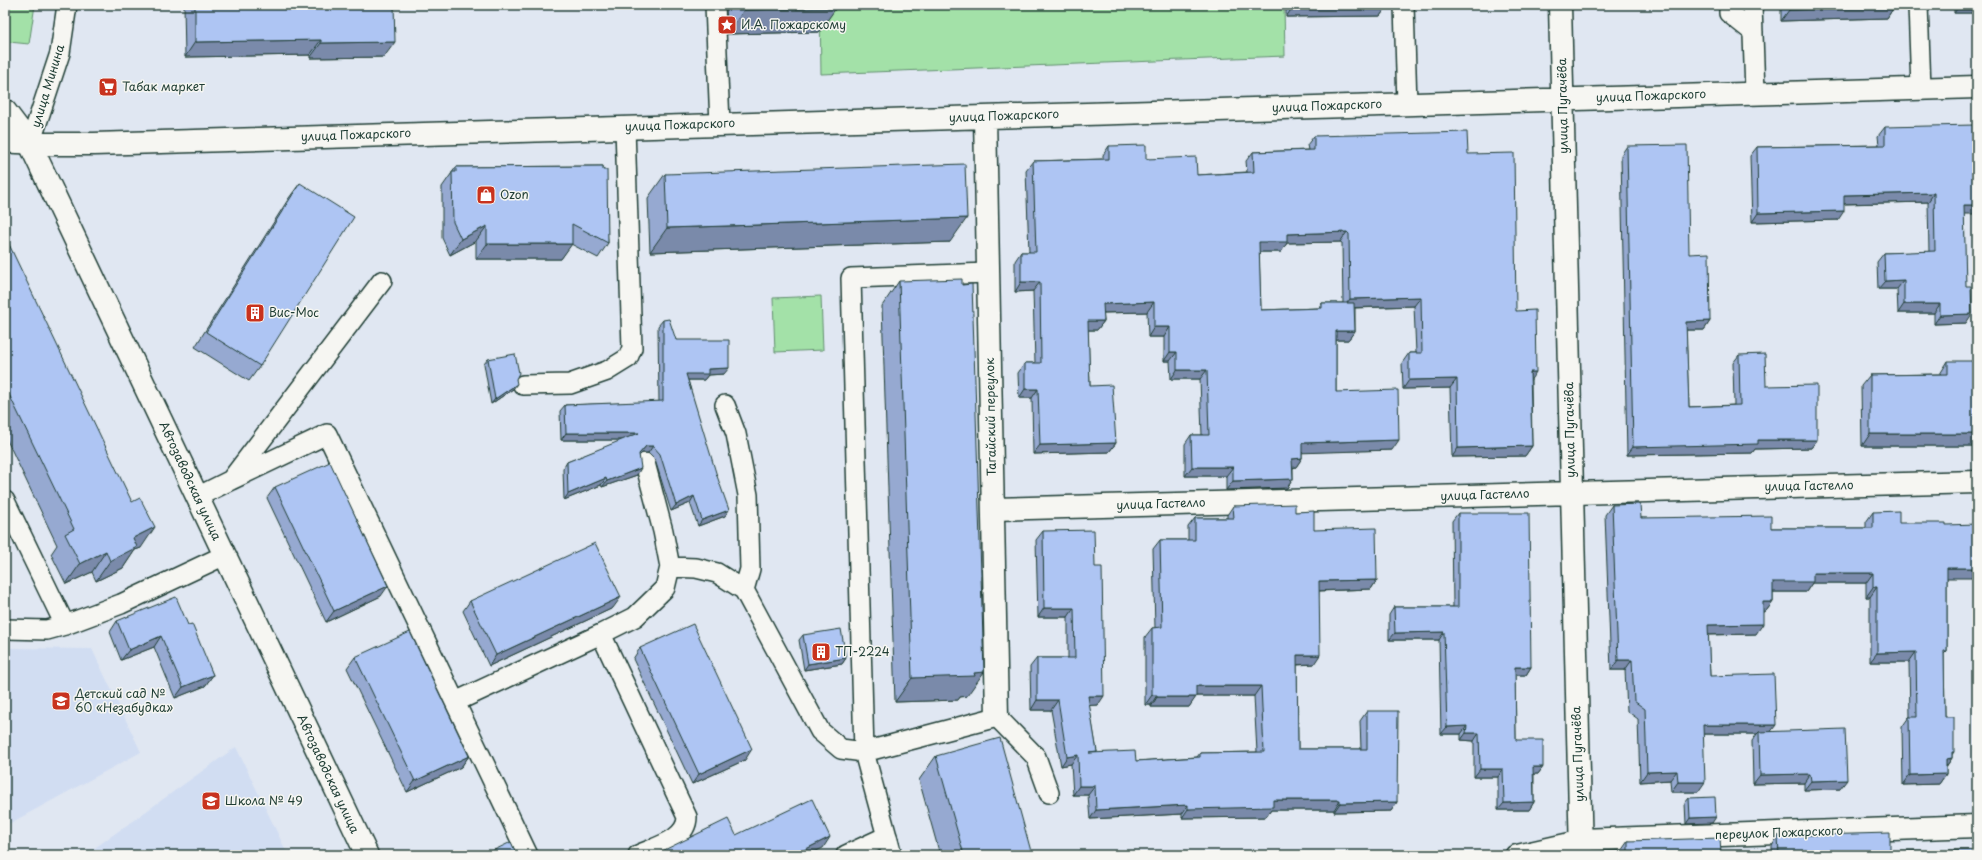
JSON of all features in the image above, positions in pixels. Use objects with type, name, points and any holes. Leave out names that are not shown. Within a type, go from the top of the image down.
[{"type":"street","name":"улица Пугачёва","points":[[1560,5],[1581,847]]},
{"type":"street","name":"улица Пожарского","points":[[30,144],[94,144],[1977,86]]},
{"type":"street","name":"Автозаводская улица","points":[[5,111],[30,144],[367,855]]},
{"type":"street","name":"Тагайский переулок","points":[[984,116],[997,717]]},
{"type":"street","name":"улица Гастелло","points":[[993,510],[1571,492],[1977,482]]},
{"type":"street","name":"переулок Пожарского","points":[[1581,847],[1977,826]]},
{"type":"lane","name":"улица Минина","points":[[30,144],[60,53],[67,5]]},
{"type":"lane","points":[[715,5],[720,124]]},
{"type":"lane","points":[[1404,5],[1407,104]]},
{"type":"lane","points":[[1729,5],[1729,13],[1753,32]]},
{"type":"lane","points":[[1752,5],[1755,93]]},
{"type":"lane","points":[[1918,5],[1921,88]]},
{"type":"lane","points":[[523,385],[570,384],[607,371],[628,358],[632,348],[625,127]]},
{"type":"lane","points":[[5,143],[30,144]]},
{"type":"lane","points":[[892,855],[864,752],[851,278],[988,273]]},
{"type":"lane","points":[[231,480],[382,281]]},
{"type":"lane","points":[[725,405],[736,434],[748,495],[750,569],[744,590]]},
{"type":"lane","points":[[197,497],[327,434],[528,855]]},
{"type":"lane","points":[[455,702],[635,617],[666,588],[670,567],[663,531],[645,463]]},
{"type":"lane","points":[[5,500],[65,625]]},
{"type":"lane","points":[[5,629],[47,630],[65,625],[121,604],[225,556]]},
{"type":"lane","points":[[670,567],[696,568],[717,573],[744,590],[820,731],[841,749],[864,752],[997,717],[1036,757],[1049,793]]},
{"type":"lane","points":[[601,634],[687,817],[685,828],[677,836],[638,855]]},
{"type":"lane","points":[[846,855],[887,836]]},
{"type":"lane","points":[[1515,855],[1581,847]]},
{"type":"shaded area","name":"Детский сад № 60 «Незабудка»","points":[[5,648],[92,649],[141,752],[5,826]]},
{"type":"shaded area","name":"Школа № 49","points":[[236,747],[288,855],[85,855]]},
{"type":"green space","points":[[5,5],[35,5],[29,44],[9,42],[5,34]]},
{"type":"green space","points":[[820,5],[1284,5],[1285,56],[821,74]]},
{"type":"green space","points":[[821,296],[823,350],[775,352],[773,298]]},
{"type":"building","points":[[195,5],[394,5],[395,42],[321,43],[321,40],[195,42]]},
{"type":"building","points":[[744,5],[836,5],[836,8],[744,10]]},
{"type":"building","points":[[1788,5],[1894,5],[1894,7],[1789,10]]},
{"type":"building","points":[[1974,125],[1975,142],[1977,142],[1977,205],[1964,205],[1966,286],[1971,286],[1972,314],[1940,315],[1940,304],[1904,304],[1904,280],[1885,281],[1884,253],[1935,251],[1934,193],[1844,195],[1844,211],[1758,213],[1757,147],[1885,145],[1885,127]]},
{"type":"building","points":[[1467,132],[1468,154],[1514,153],[1516,311],[1535,310],[1536,372],[1530,372],[1532,446],[1458,448],[1457,379],[1409,380],[1409,353],[1422,353],[1421,297],[1350,299],[1349,234],[1347,232],[1287,234],[1287,242],[1259,242],[1261,310],[1322,308],[1322,303],[1354,303],[1355,331],[1336,331],[1336,392],[1398,390],[1399,440],[1302,443],[1302,458],[1292,459],[1293,479],[1233,481],[1233,467],[1192,467],[1191,435],[1209,435],[1207,370],[1177,370],[1177,352],[1170,352],[1170,327],[1154,327],[1154,302],[1103,304],[1104,321],[1088,321],[1090,386],[1112,385],[1116,443],[1040,445],[1038,389],[1025,389],[1025,363],[1041,363],[1040,282],[1021,282],[1021,252],[1036,252],[1033,161],[1109,159],[1109,146],[1146,145],[1146,159],[1196,157],[1197,175],[1254,172],[1253,152],[1314,150],[1314,136]]},
{"type":"building","points":[[1687,145],[1689,254],[1709,253],[1710,321],[1686,322],[1689,407],[1740,405],[1739,355],[1765,354],[1766,386],[1817,385],[1817,440],[1758,440],[1758,444],[1633,447],[1627,146]]},
{"type":"building","points":[[965,164],[967,218],[667,228],[665,174]]},
{"type":"building","points":[[603,166],[603,170],[607,170],[608,243],[572,224],[572,244],[487,244],[487,226],[461,239],[453,222],[452,172],[456,172],[456,167]]},
{"type":"building","name":"Вис-Мос","points":[[300,183],[354,217],[260,366],[206,332]]},
{"type":"building","points":[[5,236],[132,502],[140,498],[155,527],[133,538],[137,547],[110,561],[106,551],[80,564],[65,534],[74,529],[5,386]]},
{"type":"building","points":[[962,279],[962,285],[972,284],[984,672],[974,673],[975,676],[912,678],[899,281]]},
{"type":"building","points":[[669,319],[676,340],[729,340],[729,368],[708,369],[708,374],[686,374],[729,510],[702,520],[694,496],[676,505],[660,454],[653,446],[646,446],[639,454],[641,468],[607,481],[606,478],[568,494],[567,462],[639,433],[566,433],[565,405],[663,401],[663,320]]},
{"type":"building","points":[[515,354],[519,373],[516,379],[517,384],[495,399],[488,359]]},
{"type":"building","points":[[1948,361],[1977,361],[1977,434],[1870,434],[1870,375],[1948,374]]},
{"type":"building","points":[[330,462],[388,586],[334,611],[275,487]]},
{"type":"building","points":[[1295,504],[1295,512],[1314,511],[1314,530],[1376,528],[1377,580],[1319,581],[1320,655],[1297,655],[1298,749],[1367,749],[1367,711],[1398,711],[1397,802],[1340,803],[1340,800],[1273,800],[1273,807],[1188,809],[1188,805],[1096,810],[1095,786],[1079,786],[1078,755],[1067,757],[1058,700],[1037,700],[1037,658],[1075,658],[1074,608],[1044,608],[1043,531],[1094,530],[1095,567],[1102,567],[1104,696],[1088,696],[1097,752],[1089,753],[1135,751],[1136,761],[1200,757],[1200,753],[1264,752],[1261,686],[1196,686],[1196,697],[1157,697],[1157,695],[1152,695],[1152,628],[1162,627],[1160,540],[1195,540],[1195,518],[1234,518],[1233,506]]},
{"type":"building","points":[[1640,504],[1641,518],[1771,516],[1771,528],[1873,528],[1873,512],[1899,511],[1899,523],[1946,523],[1946,525],[1977,524],[1977,568],[1947,568],[1947,651],[1944,651],[1945,717],[1954,717],[1954,752],[1952,752],[1952,758],[1946,759],[1946,774],[1910,775],[1909,717],[1917,717],[1916,652],[1877,653],[1877,587],[1873,587],[1873,573],[1813,573],[1813,582],[1773,582],[1773,602],[1763,602],[1763,624],[1708,625],[1710,676],[1774,674],[1776,725],[1703,725],[1705,782],[1678,782],[1677,771],[1647,772],[1645,709],[1634,701],[1632,660],[1618,660],[1612,505]]},
{"type":"building","points":[[1458,513],[1529,513],[1531,667],[1515,667],[1516,740],[1543,740],[1543,767],[1533,767],[1534,802],[1504,803],[1503,769],[1480,769],[1479,733],[1466,733],[1467,726],[1447,727],[1444,632],[1395,633],[1394,607],[1458,607]]},
{"type":"building","points":[[595,543],[621,597],[496,655],[470,601]]},
{"type":"building","points":[[176,597],[188,625],[192,624],[213,675],[183,687],[161,636],[129,650],[117,621]]},
{"type":"building","points":[[693,624],[752,749],[699,774],[640,648]]},
{"type":"building","name":"ТП-2224","points":[[841,629],[846,658],[808,664],[803,635]]},
{"type":"building","points":[[410,632],[469,756],[415,781],[355,657]]},
{"type":"building","points":[[1845,729],[1847,780],[1811,781],[1810,774],[1760,775],[1759,732]]},
{"type":"building","points":[[1000,738],[1032,855],[964,855],[936,756]]},
{"type":"building","points":[[1715,797],[1716,817],[1690,818],[1689,798]]},
{"type":"building","points":[[812,799],[830,837],[794,855],[654,855],[728,819],[736,835]]},
{"type":"building","points":[[1890,833],[1890,851],[1977,850],[1977,855],[1779,855],[1778,836]]},
{"type":"building","points":[[1720,838],[1721,853],[1726,853],[1726,855],[1628,855],[1628,841]]},
{"type":"building","points":[[511,842],[517,855],[484,855]]},
{"type":"place","name":"И.А. Пожарскому","points":[[727,25]]},
{"type":"place","name":"Табак маркет","points":[[108,87]]},
{"type":"place","name":"Ozon","points":[[486,195]]},
{"type":"place","name":"Вис-Мос","points":[[255,313]]},
{"type":"place","name":"ТП-2224","points":[[821,652]]},
{"type":"place","name":"Детский сад № 60 «Незабудка»","points":[[61,701]]},
{"type":"place","name":"Школа № 49","points":[[211,801]]}]
